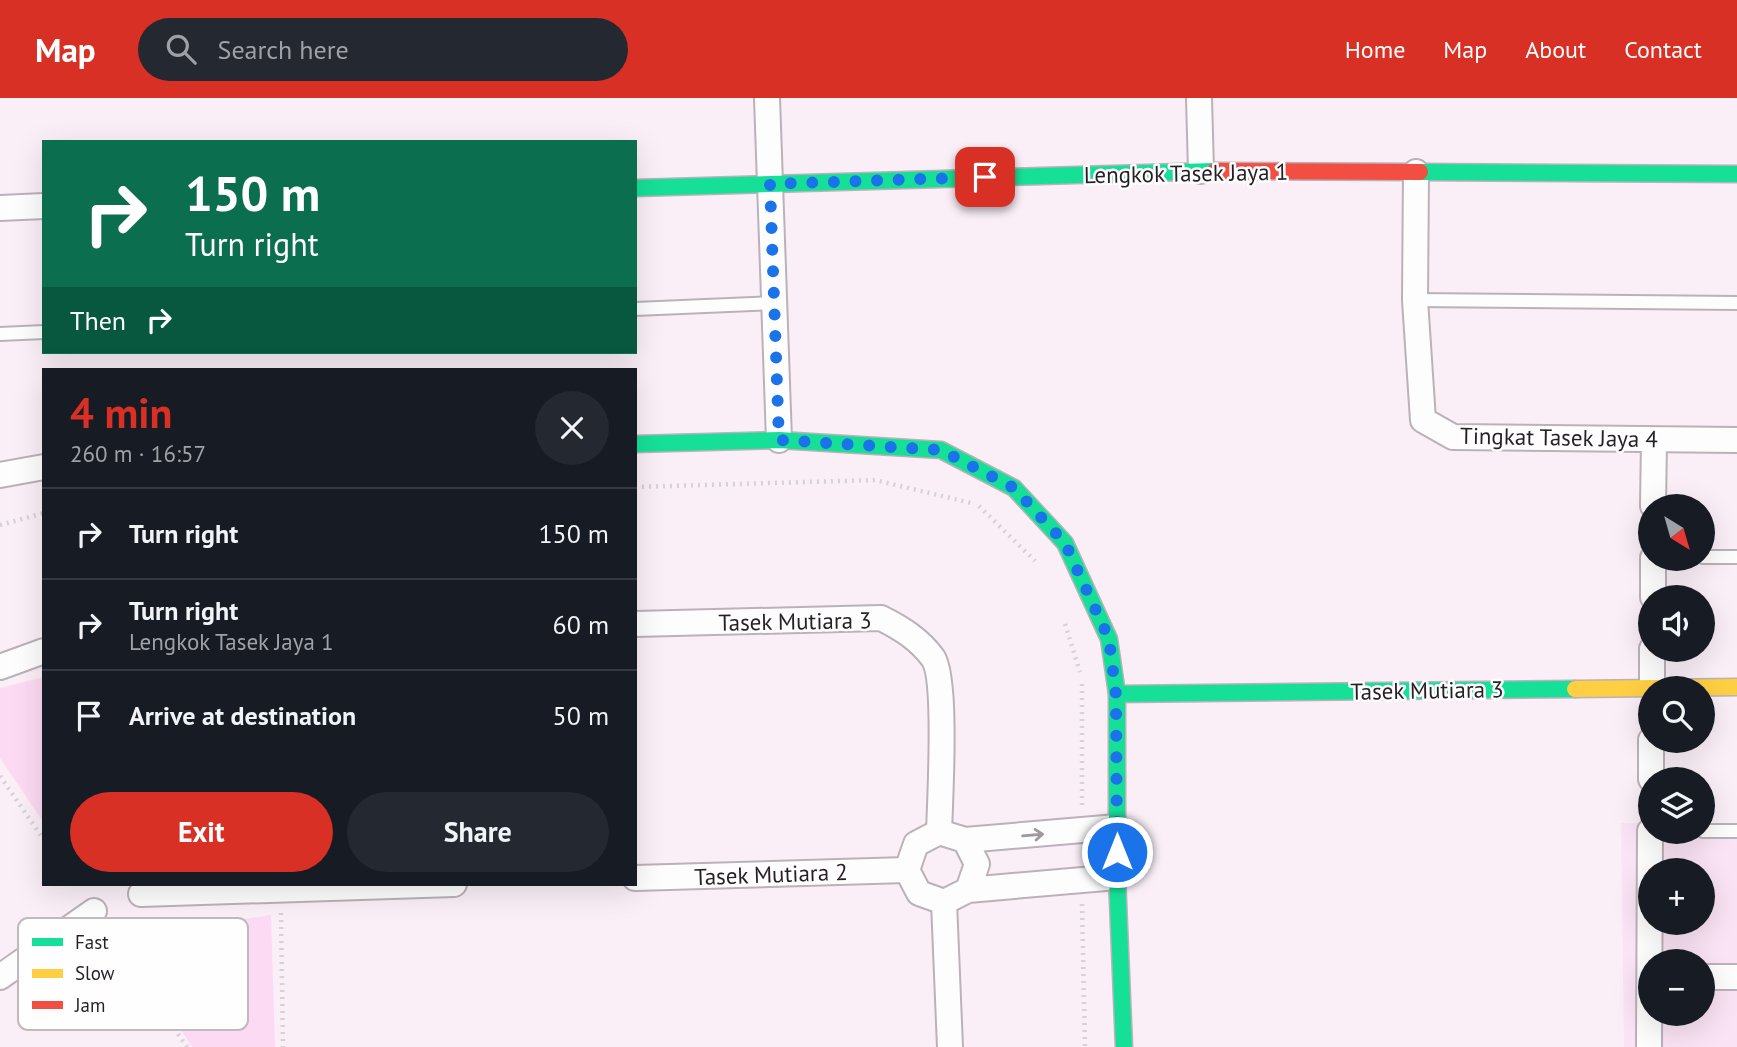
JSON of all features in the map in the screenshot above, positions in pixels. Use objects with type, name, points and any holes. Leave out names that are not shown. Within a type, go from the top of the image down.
[{"type":"street","points":[[767,98],[779,440]]},
{"type":"street","points":[[1199,98],[1201,171]]},
{"type":"street","name":"Lengkok Tasek Jaya 1","points":[[637,188],[1201,171],[1737,174]]},
{"type":"street","name":"Tingkat Tasek Jaya 4","points":[[1416,172],[1415,300],[1423,420],[1453,437],[1737,440]]},
{"type":"street","points":[[0,208],[42,206]]},
{"type":"street","points":[[637,444],[779,440],[941,450],[1014,488],[1065,543],[1109,639],[1116,695],[1117,877],[1124,1047]]},
{"type":"street","points":[[1653,494],[1654,440]]},
{"type":"street","points":[[0,475],[42,467]]},
{"type":"street","name":"Tasek Mutiara 3","points":[[637,624],[881,618],[908,632],[934,660],[941,687],[939,832]]},
{"type":"street","points":[[0,667],[42,652]]},
{"type":"street","name":"Tasek Mutiara 3","points":[[1116,695],[1638,687]]},
{"type":"street","name":"Tasek Mutiara 3","points":[[1715,687],[1737,687]]},
{"type":"street","points":[[1117,827],[965,840],[939,832],[915,844],[907,870],[919,893],[944,902],[968,890],[1117,877]]},
{"type":"street","points":[[965,840],[976,864],[968,890]]},
{"type":"street","points":[[1650,844],[1650,949]]},
{"type":"street","name":"Tasek Mutiara 2","points":[[637,878],[907,870]]},
{"type":"street","points":[[141,894],[384,886]]},
{"type":"street","points":[[944,902],[950,1047]]},
{"type":"street","points":[[84,918],[94,911]]},
{"type":"street","points":[[0,977],[18,964]]},
{"type":"street","points":[[1715,977],[1737,977]]},
{"type":"street","points":[[1648,1047],[1649,1026]]},
{"type":"lane","points":[[1415,300],[1737,303]]},
{"type":"lane","points":[[637,309],[774,303]]},
{"type":"lane","points":[[0,334],[42,332]]},
{"type":"lane","points":[[1715,557],[1737,557]]},
{"type":"lane","points":[[1715,831],[1737,831]]},
{"type":"path","points":[[637,487],[875,480],[977,504],[1042,567]]},
{"type":"path","points":[[0,525],[42,514]]},
{"type":"path","points":[[1063,615],[1082,679],[1082,831]]},
{"type":"path","points":[[0,776],[42,837]]},
{"type":"path","points":[[1082,880],[1085,1047]]},
{"type":"path","points":[[280,889],[283,1047]]},
{"type":"path","points":[[94,911],[99,918]]},
{"type":"path","points":[[175,1030],[187,1047]]},
{"type":"shaded area","points":[[42,678],[42,820],[0,758],[0,688]]},
{"type":"shaded area","points":[[1621,823],[1638,823],[1638,844],[1715,844],[1715,823],[1737,823],[1737,1047],[1624,1047]]},
{"type":"shaded area","points":[[271,915],[275,1047],[192,1047],[181,1030],[248,1030],[248,919]]},
{"type":"traffic: fast","points":[[637,188],[1215,171]]},
{"type":"traffic: fast","points":[[1420,172],[1737,174]]},
{"type":"traffic: fast","points":[[637,444],[779,440],[941,450],[1014,488],[1065,543],[1109,639],[1117,694],[1117,877],[1124,1047]]},
{"type":"traffic: fast","points":[[1117,694],[1575,689]]},
{"type":"traffic: slow","points":[[1575,689],[1737,687]]},
{"type":"traffic: jam","points":[[1215,171],[1420,172]]},
{"type":"route","points":[[985,177],[770,184],[779,440],[941,450],[1014,488],[1065,543],[1109,639],[1116,695],[1117,852]]}]
